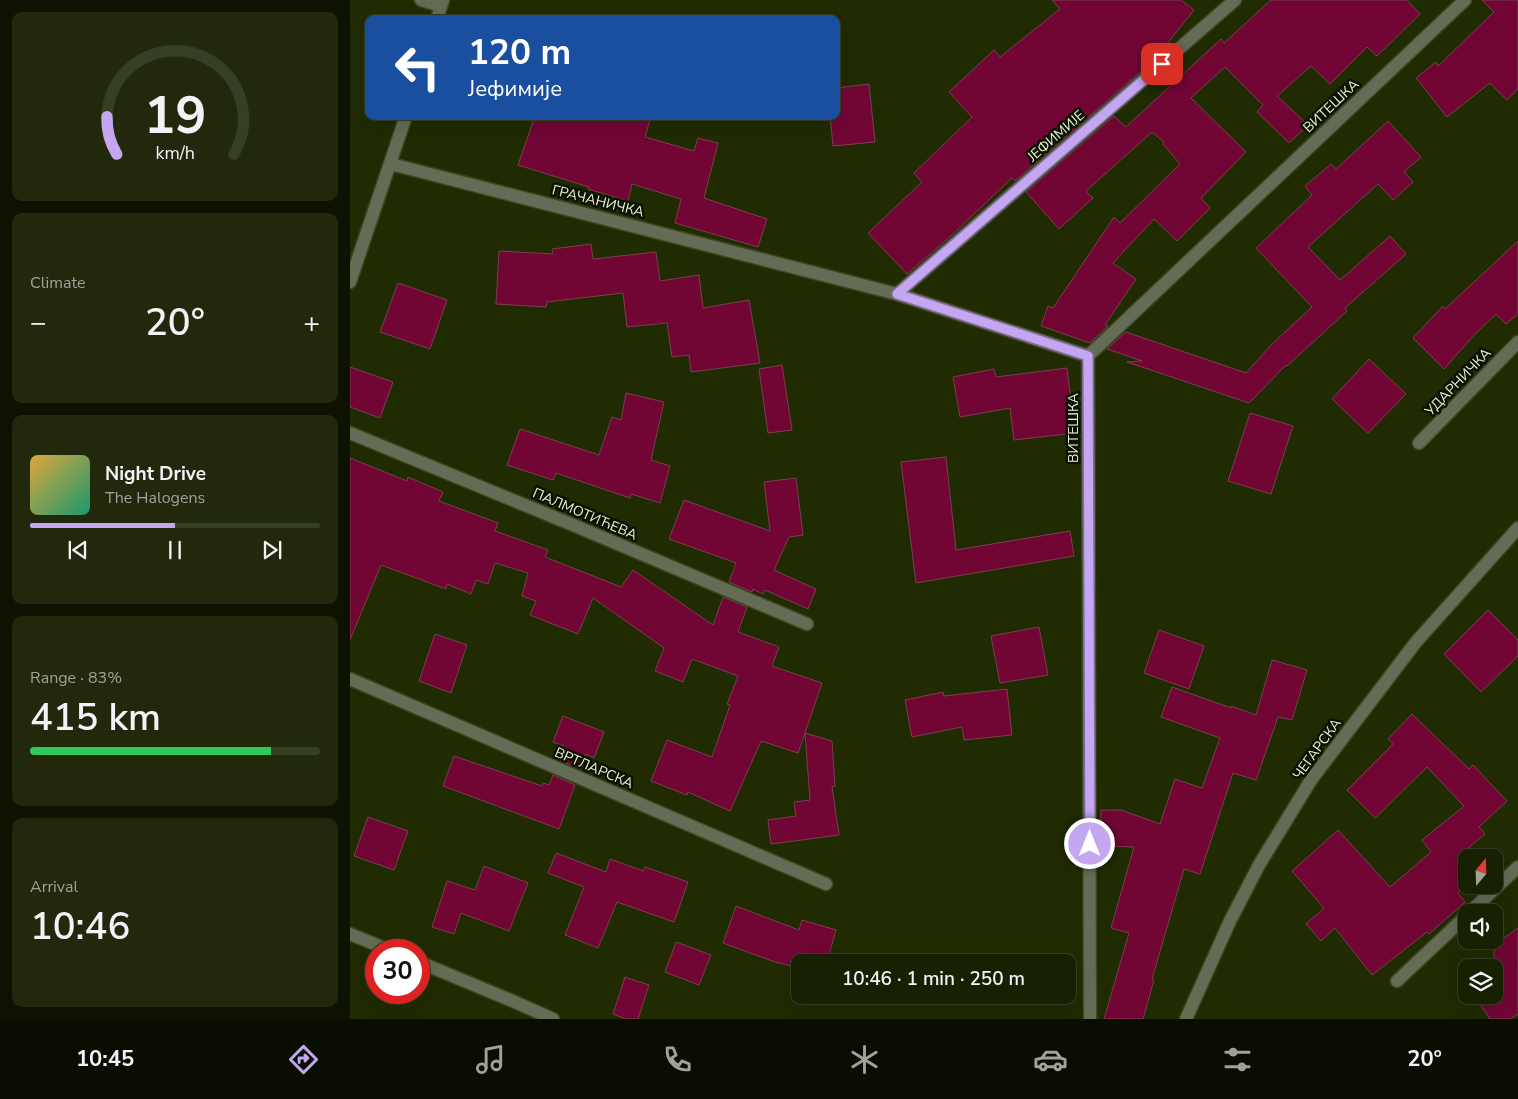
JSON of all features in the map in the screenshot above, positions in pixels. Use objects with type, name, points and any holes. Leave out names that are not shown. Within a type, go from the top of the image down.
[{"type":"street","points":[[422,0],[442,3],[438,15]]},
{"type":"street","name":"ЈЕФИМИЈЕ","points":[[897,294],[1235,0]]},
{"type":"street","name":"ВИТЕШКА","points":[[1090,1019],[1088,356],[1465,0]]},
{"type":"street","points":[[350,282],[405,120]]},
{"type":"street","name":"ГРАЧАНИЧКА","points":[[391,164],[897,294]]},
{"type":"street","points":[[897,294],[1088,356]]},
{"type":"street","name":"УДАРНИЧКА","points":[[1419,443],[1518,342]]},
{"type":"street","name":"ПАЛМОТИЋЕВА","points":[[350,433],[573,524],[807,624]]},
{"type":"street","name":"ЧЕГАРСКА","points":[[1186,1019],[1230,921],[1259,865],[1311,780],[1416,642],[1518,528]]},
{"type":"street","name":"ВРТЛАРСКА","points":[[350,679],[826,884]]},
{"type":"street","points":[[1479,904],[1518,867]]},
{"type":"street","points":[[1397,981],[1458,924]]},
{"type":"street","points":[[350,934],[365,940]]},
{"type":"street","points":[[430,967],[552,1019]]},
{"type":"building","points":[[1052,0],[1181,0],[1194,10],[1154,60],[1015,181],[1012,178],[953,234],[907,274],[868,233],[922,182],[914,173],[972,117],[949,92],[994,50],[1000,57],[1060,9]]},
{"type":"building","points":[[1271,0],[1407,0],[1420,14],[1377,56],[1367,47],[1330,84],[1311,66],[1277,96],[1308,125],[1289,143],[1257,112],[1263,105],[1225,67],[1191,98],[1246,152],[1201,198],[1210,208],[1177,241],[1154,219],[1113,263],[1136,279],[1105,325],[1108,326],[1090,343],[1041,326],[1048,306],[1053,308],[1114,217],[1120,223],[1180,164],[1163,144],[1164,142],[1152,132],[1086,191],[1093,198],[1059,229],[1026,192],[1114,116],[1126,127],[1221,39],[1224,43]]},
{"type":"building","points":[[1482,0],[1518,0],[1518,89],[1507,100],[1490,83],[1447,117],[1416,78],[1436,62],[1438,66],[1494,12]]},
{"type":"building","points":[[869,84],[875,142],[833,146],[830,120],[840,120],[840,88]]},
{"type":"building","points":[[534,120],[650,120],[645,137],[694,151],[698,138],[718,143],[704,198],[767,219],[758,247],[675,223],[681,199],[632,184],[628,201],[518,165]]},
{"type":"building","points":[[1388,121],[1421,157],[1404,172],[1413,182],[1393,200],[1378,184],[1308,247],[1340,280],[1390,236],[1406,254],[1345,308],[1347,311],[1286,365],[1249,403],[1127,362],[1142,361],[1107,349],[1126,332],[1246,373],[1272,344],[1312,307],[1256,248],[1312,195],[1305,186],[1331,164],[1336,169]]},
{"type":"building","points":[[1518,241],[1518,314],[1506,324],[1496,314],[1474,335],[1444,369],[1413,338],[1443,306],[1445,309]]},
{"type":"building","points":[[591,244],[593,259],[656,252],[660,281],[699,275],[703,308],[749,300],[760,363],[691,372],[689,355],[672,357],[667,323],[627,327],[623,293],[547,302],[546,307],[496,304],[499,251],[553,254],[552,249]]},
{"type":"building","points":[[398,283],[447,300],[430,349],[380,332]]},
{"type":"building","points":[[1369,359],[1406,394],[1368,433],[1332,399]]},
{"type":"building","points":[[782,365],[792,430],[768,433],[759,369]]},
{"type":"building","points":[[350,367],[393,382],[380,418],[350,407]]},
{"type":"building","points":[[1067,368],[1075,433],[1014,440],[1010,408],[960,417],[953,377],[994,369],[996,377]]},
{"type":"building","points":[[626,393],[664,402],[651,460],[670,466],[660,503],[631,494],[630,498],[556,473],[553,480],[507,465],[520,429],[599,455],[612,417],[621,420]]},
{"type":"building","points":[[1250,413],[1293,426],[1271,494],[1228,481]]},
{"type":"building","points":[[946,457],[956,550],[1070,531],[1074,556],[916,583],[901,462]]},
{"type":"building","points":[[350,458],[407,481],[408,477],[443,492],[439,501],[498,523],[495,531],[548,550],[545,557],[621,587],[633,570],[713,625],[723,597],[747,607],[738,632],[779,647],[772,666],[822,683],[798,753],[761,741],[730,811],[688,792],[687,795],[651,781],[667,740],[712,757],[730,705],[727,704],[738,676],[692,659],[683,682],[655,671],[664,648],[593,598],[578,634],[530,615],[536,601],[522,596],[528,573],[495,563],[488,584],[476,580],[471,594],[447,584],[446,589],[381,565],[350,640]]},
{"type":"building","points":[[796,478],[803,535],[789,537],[774,570],[816,589],[808,609],[765,590],[763,594],[753,589],[752,592],[729,582],[736,563],[669,539],[684,500],[770,531],[764,482]]},
{"type":"building","points":[[1488,610],[1518,640],[1518,656],[1481,692],[1444,654]]},
{"type":"building","points":[[1039,627],[1048,675],[1000,683],[991,636]]},
{"type":"building","points":[[1159,630],[1204,646],[1189,689],[1144,673]]},
{"type":"building","points":[[435,634],[467,645],[451,693],[419,681]]},
{"type":"building","points":[[1272,660],[1307,670],[1292,720],[1278,717],[1256,780],[1233,773],[1200,874],[1184,869],[1152,979],[1154,980],[1143,1019],[1104,1019],[1129,933],[1111,928],[1134,847],[1100,846],[1101,810],[1121,810],[1160,824],[1175,779],[1202,788],[1220,738],[1161,717],[1172,687],[1256,715]]},
{"type":"building","points":[[1007,689],[1012,735],[964,740],[962,727],[912,737],[905,700],[943,692],[944,696]]},
{"type":"building","points":[[1412,714],[1469,769],[1473,765],[1507,801],[1479,827],[1485,834],[1467,849],[1458,849],[1458,894],[1465,902],[1458,904],[1458,908],[1429,934],[1427,932],[1372,975],[1335,928],[1321,941],[1306,924],[1324,908],[1292,871],[1338,830],[1390,887],[1431,852],[1422,840],[1464,806],[1427,767],[1375,818],[1347,790],[1393,744],[1388,739]]},
{"type":"building","points":[[563,716],[604,732],[594,758],[585,754],[580,769],[559,760],[564,746],[553,742]]},
{"type":"building","points":[[805,733],[832,741],[835,786],[832,787],[839,835],[771,844],[768,820],[796,816],[794,802],[810,800]]},
{"type":"building","points":[[454,756],[542,786],[543,783],[549,785],[553,775],[575,785],[559,829],[443,786]]},
{"type":"building","points":[[368,817],[408,831],[394,870],[354,856]]},
{"type":"building","points":[[556,853],[606,872],[610,859],[643,871],[645,867],[688,882],[674,922],[617,902],[598,948],[565,935],[584,887],[548,873]]},
{"type":"building","points":[[484,866],[528,883],[509,931],[461,913],[454,934],[432,927],[447,881],[475,890]]},
{"type":"building","points":[[736,906],[799,930],[802,920],[836,930],[829,954],[791,954],[791,966],[723,943]]},
{"type":"building","points":[[1518,928],[1518,1014],[1510,1019],[1490,1019],[1480,1004],[1503,1004],[1503,959],[1494,959],[1494,949],[1503,949],[1503,939]]},
{"type":"building","points":[[676,942],[711,955],[699,985],[665,972]]},
{"type":"building","points":[[625,977],[649,985],[638,1019],[626,1019],[613,1014]]},
{"type":"route","points":[[1090,844],[1088,356],[897,294],[1162,64]]}]
